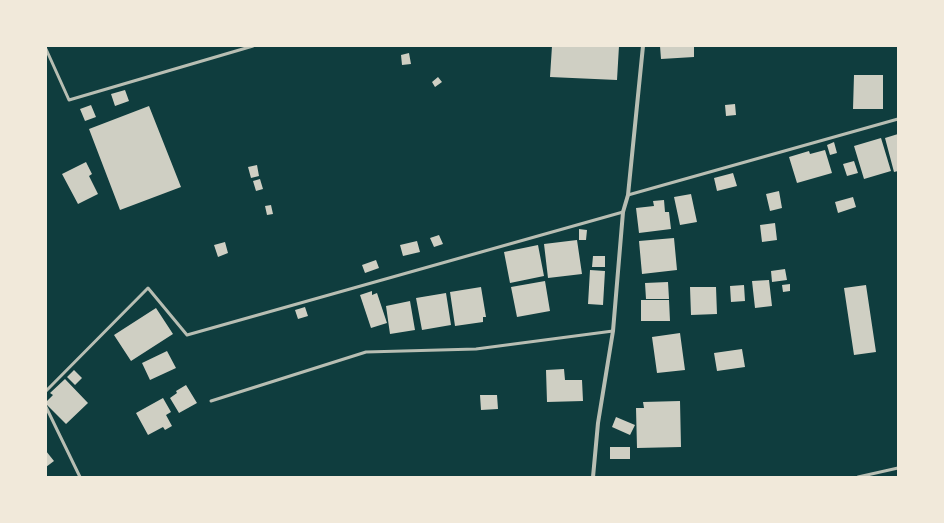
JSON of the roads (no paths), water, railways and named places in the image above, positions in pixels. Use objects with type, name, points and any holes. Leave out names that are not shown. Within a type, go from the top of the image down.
[{"type":"street","points":[[593,477],[598,423],[613,331],[623,212],[628,195],[643,46]]},
{"type":"lane","points":[[46,49],[69,100],[253,46]]},
{"type":"lane","points":[[628,195],[898,119]]},
{"type":"lane","points":[[46,391],[148,288],[187,335],[623,212]]},
{"type":"lane","points":[[211,401],[366,352],[476,349],[613,331]]},
{"type":"lane","points":[[46,407],[80,477]]},
{"type":"lane","points":[[858,477],[898,468]]}]
